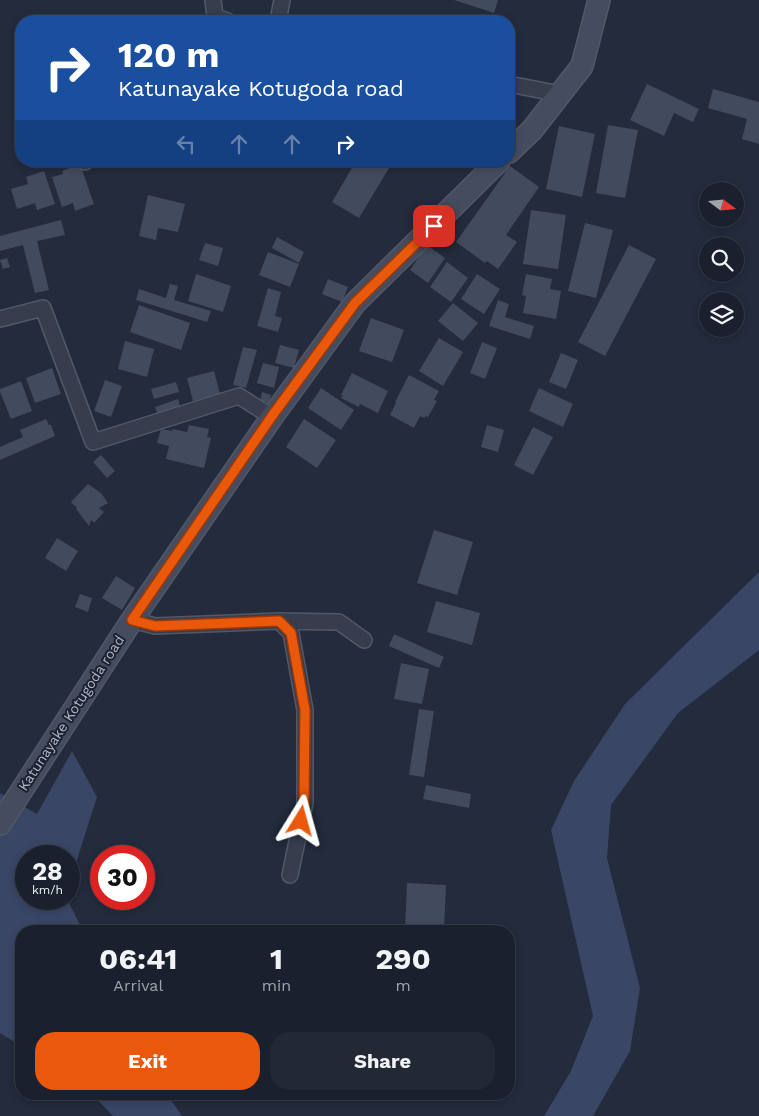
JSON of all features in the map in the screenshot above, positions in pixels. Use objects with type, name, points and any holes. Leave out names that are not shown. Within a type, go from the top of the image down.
[{"type":"main road","points":[[515,146],[532,130],[582,66],[599,0]]},
{"type":"main road","name":"Katunayake Kotugoda road","points":[[0,824],[132,620],[272,416],[355,303],[494,167]]},
{"type":"street","points":[[213,0],[217,15]]},
{"type":"street","points":[[279,15],[282,0]]},
{"type":"street","points":[[515,85],[560,94]]},
{"type":"street","points":[[0,319],[44,308],[93,442],[239,396],[272,416]]},
{"type":"street","points":[[132,620],[155,626],[279,621],[339,622],[364,640]]},
{"type":"street","points":[[279,621],[291,633],[305,710],[304,803],[290,875]]},
{"type":"water","points":[[759,572],[759,650],[678,713],[611,805],[607,858],[640,988],[630,1051],[593,1116],[544,1116],[571,1071],[593,1016],[551,830],[574,781],[625,704]]},
{"type":"water","points":[[72,751],[97,797],[80,850],[80,845],[15,845],[15,910],[72,910],[80,925],[15,925],[15,1042],[0,1033],[0,793],[37,814]]},
{"type":"water","points":[[98,1100],[171,1100],[182,1116],[113,1116]]},
{"type":"building","points":[[454,0],[498,0],[494,13]]},
{"type":"building","points":[[647,84],[699,109],[693,122],[674,113],[664,136],[630,120]]},
{"type":"building","points":[[713,89],[759,102],[759,144],[742,139],[747,119],[708,108]]},
{"type":"building","points":[[608,125],[638,130],[625,198],[596,193]]},
{"type":"building","points":[[559,126],[595,134],[582,197],[546,189]]},
{"type":"building","points":[[72,167],[81,167],[94,204],[75,211],[73,203],[62,207],[52,177],[63,174],[62,171]]},
{"type":"building","points":[[352,167],[389,168],[359,218],[332,202]]},
{"type":"building","points":[[509,167],[539,187],[506,235],[517,242],[498,269],[487,261],[485,263],[456,242]]},
{"type":"building","points":[[44,171],[55,204],[37,210],[35,203],[17,209],[11,189],[28,184],[26,177]]},
{"type":"building","points":[[148,195],[185,204],[178,232],[158,228],[156,240],[139,236]]},
{"type":"building","points":[[531,210],[566,215],[558,269],[523,264]]},
{"type":"building","points":[[61,220],[65,235],[37,241],[49,290],[35,293],[23,245],[0,251],[0,236]]},
{"type":"building","points":[[585,223],[613,230],[596,298],[568,291]]},
{"type":"building","points":[[277,237],[304,252],[299,263],[272,248]]},
{"type":"building","points":[[205,243],[223,248],[218,266],[199,260]]},
{"type":"building","points":[[427,245],[445,258],[428,283],[410,270]]},
{"type":"building","points":[[629,245],[656,259],[605,356],[578,342]]},
{"type":"building","points":[[268,252],[299,264],[290,287],[259,275]]},
{"type":"building","points":[[7,258],[10,267],[3,269],[0,260]]},
{"type":"building","points":[[447,262],[468,278],[451,302],[430,287]]},
{"type":"building","points":[[196,274],[231,286],[223,312],[188,301]]},
{"type":"building","points":[[477,274],[500,289],[484,314],[461,299]]},
{"type":"building","points":[[526,274],[552,279],[550,289],[561,291],[556,319],[523,313],[526,296],[522,295]]},
{"type":"building","points":[[328,279],[348,287],[342,302],[322,294]]},
{"type":"building","points":[[170,284],[178,286],[174,300],[211,311],[207,322],[136,300],[139,289],[166,298]]},
{"type":"building","points":[[268,288],[281,292],[275,316],[282,318],[278,332],[257,326]]},
{"type":"building","points":[[498,300],[509,304],[505,317],[534,326],[530,339],[489,326]]},
{"type":"building","points":[[453,303],[478,323],[463,341],[438,321]]},
{"type":"building","points":[[139,305],[190,323],[181,350],[130,332]]},
{"type":"building","points":[[371,318],[404,330],[392,362],[359,351]]},
{"type":"building","points":[[439,338],[463,352],[443,386],[419,371]]},
{"type":"building","points":[[125,341],[154,349],[147,377],[118,369]]},
{"type":"building","points":[[482,342],[497,348],[485,379],[470,373]]},
{"type":"building","points":[[280,345],[299,350],[294,368],[275,363]]},
{"type":"building","points":[[243,347],[257,350],[246,388],[233,385]]},
{"type":"building","points":[[561,353],[578,360],[566,389],[549,382]]},
{"type":"building","points":[[263,363],[279,367],[274,388],[257,383]]},
{"type":"building","points":[[52,368],[61,394],[35,403],[26,378]]},
{"type":"building","points":[[214,371],[220,394],[193,401],[187,378]]},
{"type":"building","points":[[352,373],[388,391],[378,413],[360,404],[359,407],[341,398]]},
{"type":"building","points":[[409,375],[439,391],[434,400],[437,401],[428,417],[420,416],[414,428],[390,415]]},
{"type":"building","points":[[105,380],[122,386],[111,417],[94,411]]},
{"type":"building","points":[[21,381],[32,411],[11,419],[0,389]]},
{"type":"building","points":[[176,382],[179,392],[154,399],[151,389]]},
{"type":"building","points":[[321,388],[354,410],[341,430],[308,408]]},
{"type":"building","points":[[539,388],[573,404],[563,427],[529,411]]},
{"type":"building","points":[[262,392],[271,395],[269,403],[260,401]]},
{"type":"building","points":[[178,399],[180,407],[158,415],[155,407]]},
{"type":"building","points":[[46,419],[49,425],[51,425],[55,436],[0,460],[0,447],[23,437],[20,430]]},
{"type":"building","points":[[304,419],[336,440],[317,468],[286,447]]},
{"type":"building","points":[[189,425],[209,429],[207,437],[211,438],[204,468],[166,459],[169,446],[157,443],[161,429],[187,432]]},
{"type":"building","points":[[487,425],[504,430],[498,452],[481,447]]},
{"type":"building","points":[[533,427],[553,437],[533,475],[514,465]]},
{"type":"building","points":[[101,455],[115,471],[107,478],[93,462]]},
{"type":"building","points":[[88,484],[101,493],[108,503],[99,508],[104,512],[94,523],[91,520],[89,526],[71,502]]},
{"type":"building","points":[[434,530],[473,542],[457,595],[417,583]]},
{"type":"building","points":[[57,538],[78,551],[66,571],[45,558]]},
{"type":"building","points":[[116,576],[135,588],[122,610],[102,598]]},
{"type":"building","points":[[80,594],[92,598],[88,612],[75,607]]},
{"type":"building","points":[[436,601],[480,613],[472,645],[427,632]]},
{"type":"building","points":[[394,634],[444,657],[439,668],[389,646]]},
{"type":"building","points":[[401,663],[429,669],[422,704],[394,699]]},
{"type":"building","points":[[419,709],[434,711],[424,777],[409,775]]},
{"type":"building","points":[[426,785],[471,794],[469,808],[423,799]]},
{"type":"building","points":[[407,883],[446,885],[444,925],[405,925]]},
{"type":"route","points":[[301,821],[304,803],[305,710],[291,633],[279,621],[155,626],[132,620],[272,416],[355,303],[434,226]]}]
